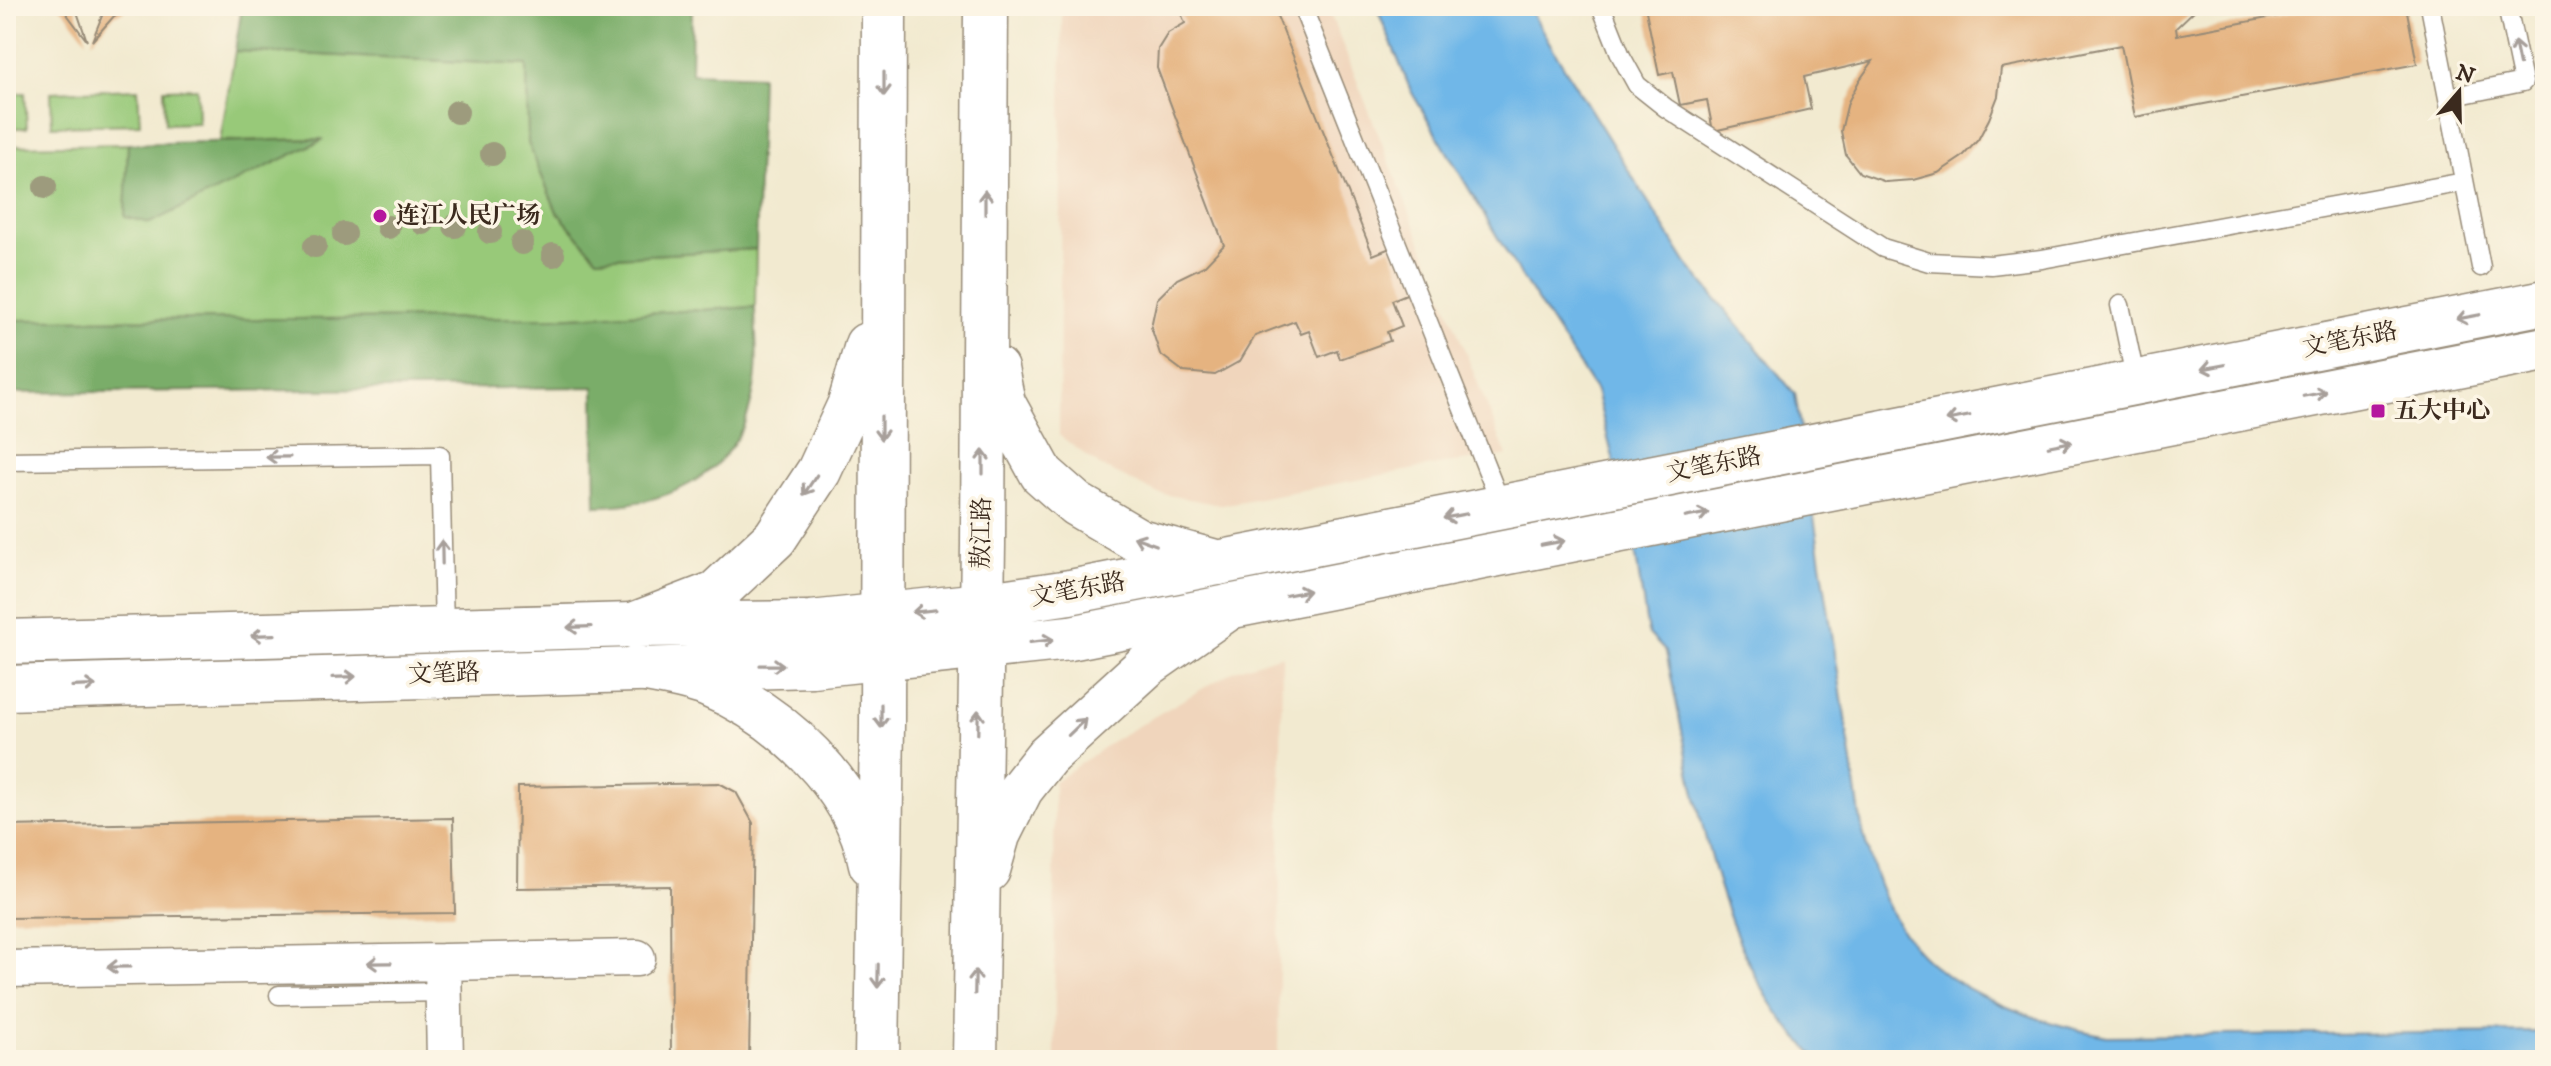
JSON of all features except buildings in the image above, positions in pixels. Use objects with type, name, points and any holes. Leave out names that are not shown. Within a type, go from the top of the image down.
[{"type":"main road","points":[[877,1060],[884,6]]},
{"type":"main road","name":"敖江路","points":[[975,1060],[986,6]]},
{"type":"main road","points":[[633,625],[716,593],[775,538],[819,471],[850,404],[870,334],[883,252]]},
{"type":"main road","points":[[984,259],[992,351],[1003,403],[1042,474],[1076,504],[1139,541],[1219,563]]},
{"type":"main road","name":"文笔东路","points":[[881,637],[981,605],[1070,592],[2545,302]]},
{"type":"main road","name":"文笔东路","points":[[881,637],[981,648],[1070,638],[2545,349]]},
{"type":"main road","points":[[976,915],[998,835],[1021,789],[1047,756],[1147,665],[1231,606]]},
{"type":"main road","name":"文笔路","points":[[6,642],[811,623],[881,637]]},
{"type":"main road","name":"文笔路","points":[[6,688],[812,665],[881,637]]},
{"type":"main road","points":[[636,668],[705,684],[757,709],[798,743],[836,784],[868,847],[879,905]]},
{"type":"street","points":[[6,969],[444,977],[637,958]]},
{"type":"street","points":[[444,977],[445,1060]]},
{"type":"lane","points":[[1302,6],[1502,507]]},
{"type":"lane","points":[[1601,6],[1621,56],[1637,85],[1666,108],[1883,248],[1929,262],[1991,265],[2042,259],[2464,182]]},
{"type":"lane","points":[[2430,6],[2481,267]]},
{"type":"lane","points":[[2449,97],[2523,82],[2507,6]]},
{"type":"lane","points":[[2120,305],[2136,382]]},
{"type":"lane","points":[[6,461],[440,455],[444,630]]},
{"type":"lane","points":[[279,995],[444,977]]},
{"type":"shaded area","points":[[1062,6],[1327,6],[1507,456],[1453,462],[1221,505],[1157,493],[1100,466],[1059,435]]},
{"type":"shaded area","points":[[1282,655],[1278,1060],[1055,1060],[1054,782],[1117,738],[1235,670]]},
{"type":"green space","points":[[242,6],[692,6],[691,73],[761,76],[756,249],[597,258],[557,212],[528,143],[527,65],[235,51]]},
{"type":"green space","points":[[235,51],[527,65],[528,143],[557,212],[597,258],[756,249],[755,307],[553,318],[6,320],[6,146],[128,144],[125,217],[321,139],[220,141]]},
{"type":"green space","points":[[197,88],[198,123],[165,124],[164,89]]},
{"type":"green space","points":[[138,89],[140,124],[52,126],[51,92]]},
{"type":"green space","points":[[6,93],[25,93],[27,128],[6,128]]},
{"type":"green space","points":[[324,139],[150,223],[125,217],[128,144]]},
{"type":"green space","points":[[755,307],[755,382],[748,412],[737,438],[721,459],[702,476],[679,489],[626,504],[596,506],[594,387],[6,393],[6,320],[553,318]]},
{"type":"water","points":[[1376,6],[1528,6],[1687,264],[1795,394],[1862,828],[1884,898],[1906,936],[1923,956],[1944,974],[1997,1002],[2054,1023],[2107,1036],[2545,1032],[2545,1060],[1819,1060],[1786,1024],[1761,985],[1722,895],[1695,796],[1666,652],[1648,633],[1633,537],[1596,391],[1514,265],[1411,91]]},
{"type":"place","name":"连江人民广场","points":[[380,216]]},
{"type":"place","name":"五大中心","points":[[2378,411]]}]
